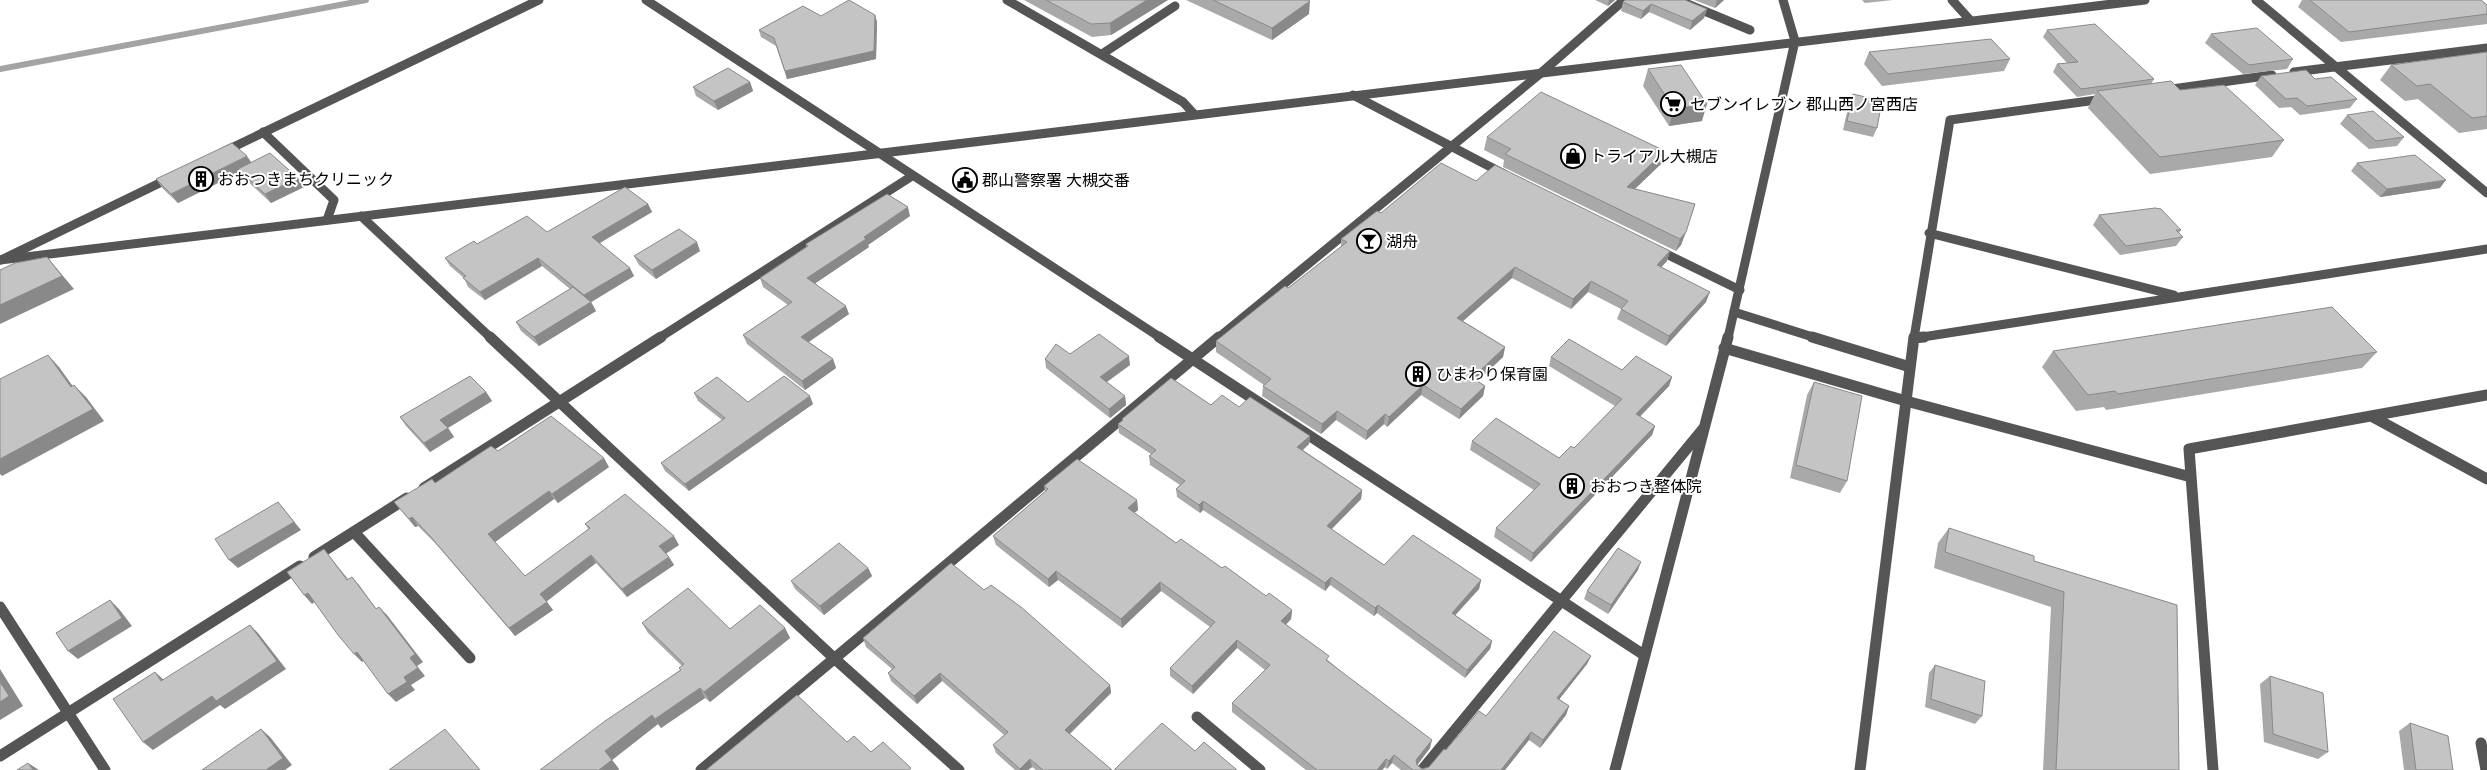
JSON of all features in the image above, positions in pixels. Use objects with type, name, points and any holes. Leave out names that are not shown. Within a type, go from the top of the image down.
[{"type":"street","points":[[215,156],[539,0]]},
{"type":"street","points":[[646,0],[1644,656]]},
{"type":"street","points":[[1007,0],[1183,102],[1194,114]]},
{"type":"street","points":[[700,770],[835,659],[1192,358],[1541,73],[1624,0]]},
{"type":"street","points":[[1678,0],[1750,30]]},
{"type":"street","points":[[1616,770],[1740,290],[1795,41],[1783,0]]},
{"type":"street","points":[[1952,0],[1970,20]]},
{"type":"street","points":[[0,260],[2145,0]]},
{"type":"street","points":[[2256,0],[2487,194]]},
{"type":"street","points":[[1102,54],[1175,6]]},
{"type":"street","points":[[2153,92],[2487,48]]},
{"type":"street","points":[[1352,95],[1512,178]]},
{"type":"street","points":[[1860,770],[1914,338],[1929,233],[1950,120],[2114,97]]},
{"type":"street","points":[[264,132],[334,200],[327,220]]},
{"type":"street","points":[[0,260],[180,173]]},
{"type":"street","points":[[0,756],[912,176]]},
{"type":"street","points":[[361,216],[463,314],[561,401],[835,659],[959,770]]},
{"type":"street","points":[[1929,233],[2180,296]]},
{"type":"street","points":[[1653,247],[1740,290]]},
{"type":"street","points":[[1914,338],[2487,249]]},
{"type":"street","points":[[1734,312],[1910,367]]},
{"type":"street","points":[[1724,348],[1906,401],[2191,477]]},
{"type":"street","points":[[2213,770],[2189,449],[2487,395]]},
{"type":"street","points":[[2371,416],[2487,479]]},
{"type":"street","points":[[1422,770],[1703,429]]},
{"type":"street","points":[[354,532],[470,658]]},
{"type":"street","points":[[1,610],[104,770]]},
{"type":"street","points":[[1197,717],[1260,770]]},
{"type":"street","points":[[2481,743],[2486,770]]},
{"type":"building","points":[[849,0],[875,15],[874,51],[785,71],[774,38],[759,30],[803,6],[821,16]]},
{"type":"building","points":[[1046,0],[1147,0],[1110,23],[1091,24]]},
{"type":"building","points":[[1213,0],[1308,0],[1310,1],[1272,28]]},
{"type":"building","points":[[1625,0],[1685,0],[1707,9],[1692,21],[1651,4],[1643,11],[1623,2]]},
{"type":"building","points":[[2310,0],[2481,0],[2487,5],[2487,14],[2349,32]]},
{"type":"building","points":[[2095,24],[2154,79],[2081,89],[2057,64],[2078,62],[2047,30]]},
{"type":"building","points":[[2257,28],[2293,59],[2249,65],[2211,34]]},
{"type":"building","points":[[1991,39],[2010,59],[1888,74],[1869,52]]},
{"type":"building","points":[[2487,52],[2487,116],[2472,118],[2430,84],[2417,86],[2391,65]]},
{"type":"building","points":[[1681,65],[1707,104],[1674,109],[1648,69]]},
{"type":"building","points":[[728,68],[750,82],[714,101],[693,87]]},
{"type":"building","points":[[2306,70],[2315,79],[2331,77],[2357,99],[2307,106],[2297,98],[2286,99],[2261,76]]},
{"type":"building","points":[[2171,81],[2180,90],[2224,85],[2284,140],[2160,157],[2097,91]]},
{"type":"building","name":"トライアル大槻店","points":[[1541,92],[1665,151],[1627,187],[1695,204],[1686,232],[1680,239],[1505,154],[1511,149],[1487,137]]},
{"type":"building","points":[[1853,94],[1882,101],[1877,128],[1847,121]]},
{"type":"building","points":[[2373,111],[2404,137],[2376,141],[2347,115]]},
{"type":"building","points":[[232,143],[247,156],[171,194],[156,179]]},
{"type":"building","points":[[270,153],[298,178],[265,194],[238,169]]},
{"type":"building","points":[[2415,155],[2446,180],[2387,189],[2357,163]]},
{"type":"building","points":[[1441,163],[1476,181],[1495,165],[1670,251],[1657,265],[1710,292],[1669,336],[1621,309],[1628,301],[1591,281],[1573,299],[1515,267],[1457,318],[1505,347],[1472,378],[1485,386],[1461,409],[1423,385],[1389,417],[1385,414],[1367,431],[1337,411],[1322,424],[1263,386],[1271,379],[1216,341],[1285,286],[1288,288],[1347,242],[1341,239],[1377,211],[1381,213]]},
{"type":"building","points":[[625,187],[648,204],[592,237],[630,268],[584,295],[538,258],[480,292],[463,278],[466,276],[445,258],[474,241],[477,244],[527,216],[547,232]]},
{"type":"building","points":[[887,194],[908,207],[864,237],[866,239],[807,278],[846,306],[801,337],[833,359],[802,381],[743,335],[792,302],[760,278],[808,246],[806,244]]},
{"type":"building","points":[[2155,208],[2161,209],[2181,230],[2176,230],[2183,237],[2126,246],[2099,215]]},
{"type":"building","points":[[679,229],[697,242],[652,270],[634,256]]},
{"type":"building","points":[[47,257],[62,276],[0,305],[0,270],[15,263]]},
{"type":"building","points":[[573,287],[591,302],[534,337],[516,322]]},
{"type":"building","points":[[2332,307],[2377,352],[2118,394],[2115,391],[2088,395],[2053,351]]},
{"type":"building","points":[[1099,334],[1129,356],[1100,377],[1125,396],[1109,409],[1045,359],[1056,344],[1070,354]]},
{"type":"building","points":[[1569,339],[1622,370],[1636,356],[1672,377],[1636,414],[1655,426],[1533,553],[1496,528],[1540,484],[1472,441],[1496,418],[1559,458],[1571,446],[1574,448],[1622,399],[1551,357]]},
{"type":"building","points":[[48,355],[71,387],[74,385],[93,409],[0,459],[0,379]]},
{"type":"building","points":[[470,376],[486,392],[440,420],[448,428],[424,443],[400,417]]},
{"type":"building","points":[[784,376],[810,396],[685,484],[661,463],[725,418],[694,393],[717,377],[748,402]]},
{"type":"building","points":[[1171,378],[1211,405],[1222,395],[1239,407],[1250,397],[1310,436],[1297,447],[1362,490],[1327,526],[1384,565],[1413,535],[1481,580],[1452,613],[1492,641],[1467,670],[1378,605],[1375,608],[1331,577],[1325,583],[1203,501],[1199,505],[1176,489],[1185,481],[1149,456],[1156,450],[1118,424]]},
{"type":"building","points":[[1814,382],[1862,396],[1847,481],[1796,465]]},
{"type":"building","points":[[551,416],[604,458],[552,494],[549,491],[488,534],[525,576],[590,528],[585,524],[625,494],[674,536],[659,546],[669,557],[622,589],[591,555],[540,594],[547,602],[509,628],[430,536],[412,517],[409,519],[394,502],[432,479],[435,483],[491,446],[498,451]]},
{"type":"building","points":[[1077,459],[1137,500],[1128,508],[1176,543],[1181,539],[1222,568],[1225,566],[1266,596],[1269,593],[1292,610],[1281,621],[1329,656],[1326,660],[1432,740],[1416,760],[1417,765],[1422,769],[1429,767],[1444,749],[1446,750],[1479,711],[1486,716],[1554,631],[1591,656],[1557,698],[1569,706],[1543,740],[1531,732],[1501,770],[1413,770],[1394,755],[1389,761],[1386,759],[1377,770],[1317,770],[1232,703],[1270,665],[1237,640],[1192,686],[1170,668],[1215,622],[1160,582],[1121,619],[1056,571],[1048,579],[993,536],[1048,489],[1044,486]]},
{"type":"building","points":[[278,502],[294,522],[229,560],[215,539]]},
{"type":"building","points":[[1949,528],[2034,556],[2034,561],[2177,605],[2179,770],[2056,770],[2064,592],[1945,552]]},
{"type":"building","points":[[839,543],[868,568],[820,606],[791,581]]},
{"type":"building","points":[[1618,548],[1641,562],[1611,605],[1587,591]]},
{"type":"building","points":[[324,549],[347,580],[352,577],[376,609],[379,607],[415,654],[410,658],[418,668],[404,677],[407,682],[388,694],[357,652],[354,654],[308,593],[304,595],[287,572]]},
{"type":"building","points":[[951,563],[984,590],[991,585],[1021,607],[1110,685],[1065,730],[1112,770],[1043,770],[1030,759],[1020,769],[993,745],[1008,732],[940,673],[914,696],[888,673],[895,667],[863,638]]},
{"type":"building","points":[[688,588],[730,629],[760,605],[785,628],[704,692],[700,688],[655,719],[652,715],[605,751],[612,760],[599,770],[540,770],[605,721],[681,670],[679,668],[684,664],[642,623]]},
{"type":"building","points":[[110,600],[122,618],[68,651],[56,633]]},
{"type":"building","points":[[250,625],[277,661],[216,701],[212,696],[143,742],[113,699],[155,672],[161,681]]},
{"type":"building","points":[[1935,665],[1985,681],[1982,716],[1931,699]]},
{"type":"building","points":[[2270,676],[2323,693],[2328,752],[2273,734]]},
{"type":"building","points":[[0,682],[9,696],[0,702]]},
{"type":"building","points":[[797,695],[847,742],[854,736],[871,752],[883,742],[911,768],[909,770],[706,770]]},
{"type":"building","points":[[1162,723],[1195,751],[1204,742],[1237,770],[1114,770]]},
{"type":"building","points":[[2410,723],[2448,736],[2453,770],[2416,770]]},
{"type":"building","points":[[261,729],[283,758],[266,770],[202,770]]},
{"type":"building","points":[[445,729],[480,770],[389,770]]},
{"type":"building","points":[[28,763],[33,770],[17,770]]},
{"type":"waterway","points":[[0,69],[366,0]]},
{"type":"place","name":"セブンイレブン 郡山西ノ宮西店","points":[[1673,104]]},
{"type":"place","name":"トライアル大槻店","points":[[1573,156]]},
{"type":"place","name":"おおつきまちクリニック","points":[[201,179]]},
{"type":"place","name":"郡山警察署 大槻交番","points":[[965,180]]},
{"type":"place","name":"湖舟","points":[[1369,241]]},
{"type":"place","name":"ひまわり保育園","points":[[1418,374]]},
{"type":"place","name":"おおつき整体院","points":[[1572,486]]}]
